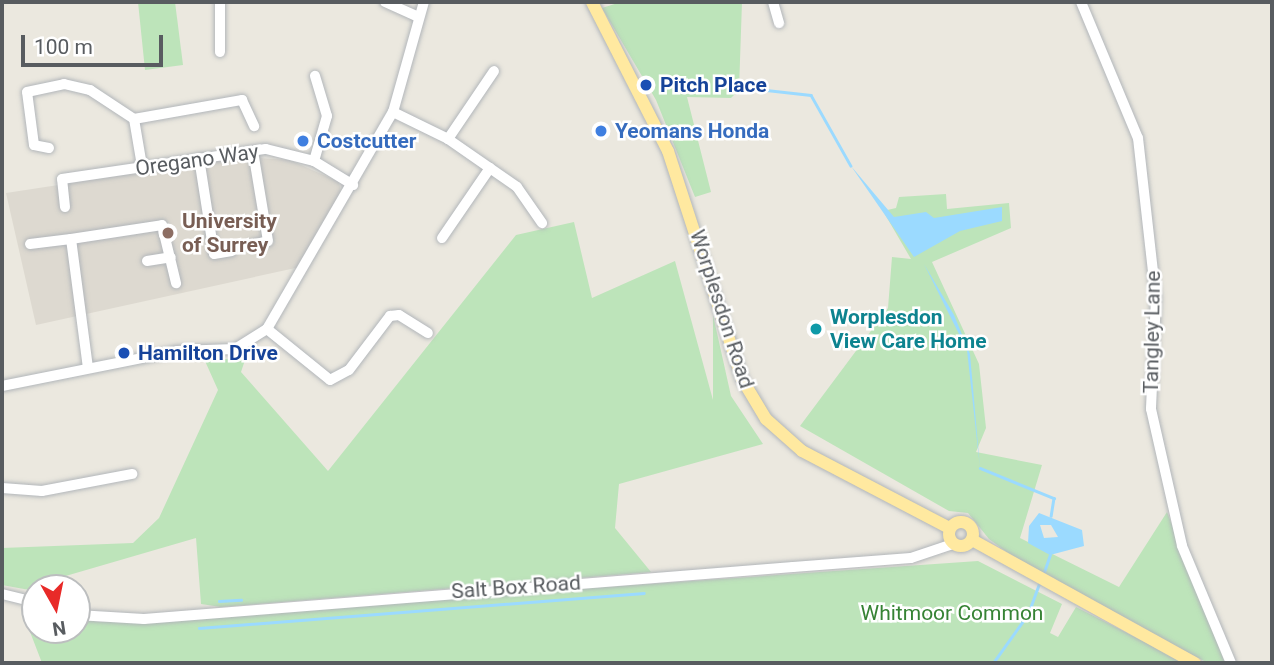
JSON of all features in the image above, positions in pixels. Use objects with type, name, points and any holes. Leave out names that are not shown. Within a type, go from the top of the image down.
[{"type":"main road","name":"Worplesdon Road","points":[[592,2],[668,151],[742,379],[766,419],[802,452],[949,528],[964,522],[972,540]]},
{"type":"main road","points":[[949,528],[953,544],[972,540],[1039,582],[1195,663]]},
{"type":"street","points":[[220,2],[220,52]]},
{"type":"street","points":[[385,2],[416,16]]},
{"type":"street","points":[[2,386],[177,351],[235,349],[267,329],[353,186],[393,112],[416,16],[424,2]]},
{"type":"street","points":[[773,2],[779,23]]},
{"type":"street","name":"Tangley Lane","points":[[1081,2],[1138,138],[1157,298],[1151,409],[1182,546],[1231,663]]},
{"type":"street","points":[[448,139],[494,71]]},
{"type":"street","points":[[314,161],[327,117],[315,76]]},
{"type":"street","points":[[49,148],[34,145],[27,92],[39,87],[90,90],[134,119],[242,100],[254,126]]},
{"type":"street","points":[[393,112],[448,139],[517,187],[542,223]]},
{"type":"street","points":[[134,119],[142,166]]},
{"type":"street","points":[[252,245],[268,241],[253,151]]},
{"type":"street","name":"Oregano Way","points":[[65,207],[62,179],[253,151],[314,161],[353,186]]},
{"type":"street","points":[[199,158],[214,254],[232,251]]},
{"type":"street","points":[[442,238],[490,169]]},
{"type":"street","points":[[30,244],[162,225],[176,283]]},
{"type":"street","points":[[71,239],[89,368]]},
{"type":"street","points":[[147,261],[171,257]]},
{"type":"street","points":[[267,329],[330,380],[349,370],[390,316],[399,315],[428,333]]},
{"type":"street","points":[[2,488],[42,491],[132,474]]},
{"type":"street","name":"Salt Box Road","points":[[91,616],[144,620],[911,558],[953,544]]},
{"type":"street","points":[[2,594],[21,599]]},
{"type":"shaded area","name":"University of Surrey","points":[[242,157],[290,160],[339,182],[342,198],[300,267],[36,325],[6,193]]},
{"type":"green space","points":[[138,2],[175,2],[183,65],[145,70]]},
{"type":"green space","points":[[621,2],[742,2],[739,90],[731,98],[687,97],[711,192],[695,197],[656,100],[602,8]]},
{"type":"green space","points":[[946,194],[947,209],[1009,203],[1011,228],[932,262],[979,364],[986,428],[976,452],[1042,465],[1020,538],[1119,587],[1167,512],[1225,663],[1208,663],[1046,581],[989,539],[968,513],[949,511],[800,426],[888,308],[892,257],[911,259],[883,211],[896,208],[899,197]]},
{"type":"green space","points":[[574,222],[592,298],[675,261],[713,400],[713,315],[731,396],[763,444],[619,484],[615,528],[651,572],[221,607],[201,604],[196,538],[72,574],[21,574],[21,588],[2,585],[2,548],[133,543],[159,518],[218,390],[205,361],[246,357],[241,372],[328,471],[516,235]]},
{"type":"green space","name":"Whitmoor Common","points":[[978,561],[1062,604],[1050,633],[1058,637],[1076,607],[1186,663],[42,663],[35,644],[91,644],[91,621]]},
{"type":"water","points":[[851,166],[894,217],[926,212],[934,218],[1002,207],[1002,221],[960,231],[914,257]]},
{"type":"water","points":[[924,264],[954,315],[970,354],[980,468],[967,350]]},
{"type":"water","points":[[1039,513],[1082,530],[1084,546],[1050,555],[1028,543],[1029,526]],"holes":[[[1040,525],[1051,525],[1058,537],[1044,538]]]},
{"type":"waterway","points":[[749,88],[811,95],[851,166]]},
{"type":"waterway","points":[[980,468],[1054,498],[1051,516]]},
{"type":"waterway","points":[[1043,575],[1050,555]]},
{"type":"waterway","points":[[993,663],[1028,614],[1040,581]]},
{"type":"waterway","points":[[199,628],[644,593]]},
{"type":"waterway","points":[[219,601],[241,600]]},
{"type":"place","name":"Pitch Place","points":[[646,85]]},
{"type":"place","name":"Yeomans Honda","points":[[601,131]]},
{"type":"place","name":"Costcutter","points":[[303,141]]},
{"type":"place","name":"University of Surrey","points":[[168,233]]},
{"type":"place","name":"Worplesdon View Care Home","points":[[816,329]]},
{"type":"place","name":"Hamilton Drive","points":[[124,353]]}]
